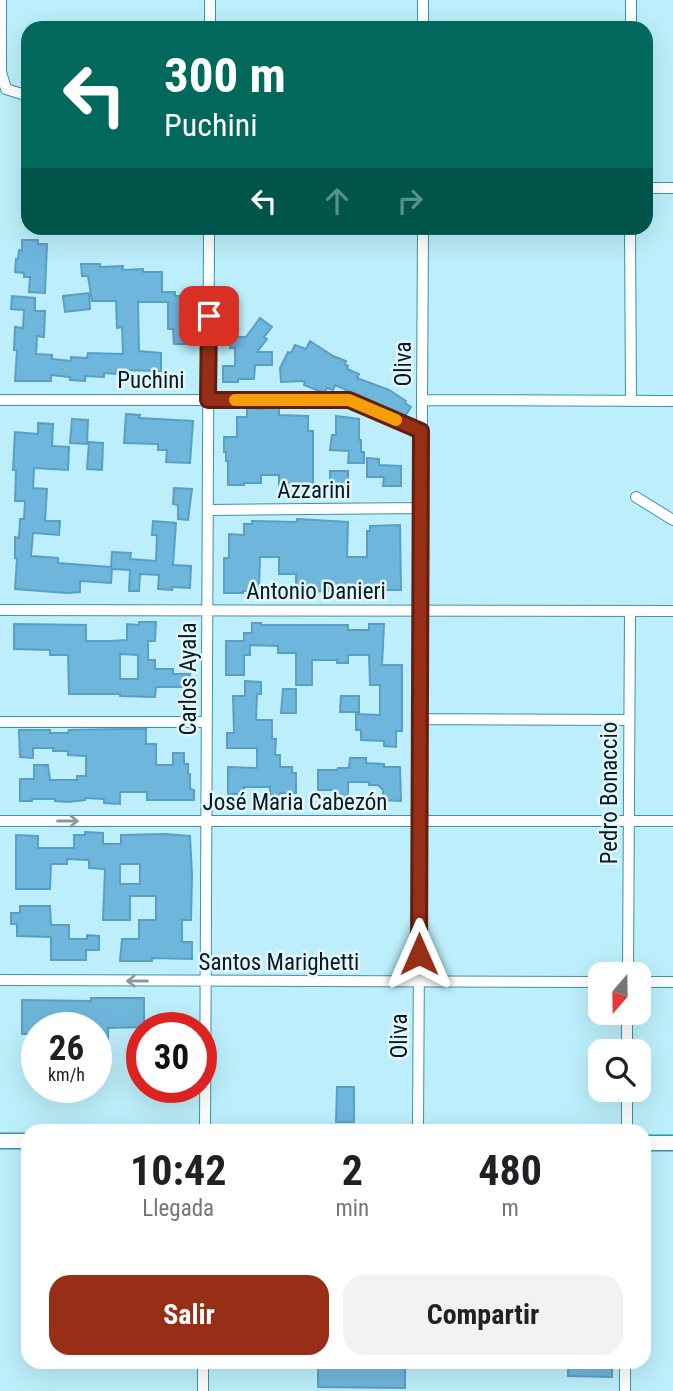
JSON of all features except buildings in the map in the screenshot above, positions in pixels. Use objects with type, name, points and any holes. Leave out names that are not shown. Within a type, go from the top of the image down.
[{"type":"main road","points":[[0,1141],[21,1141]]},
{"type":"main road","points":[[651,1143],[673,1143]]},
{"type":"street","points":[[1,0],[1,72],[6,89],[21,94]]},
{"type":"street","points":[[210,0],[210,21]]},
{"type":"street","points":[[423,0],[423,21]]},
{"type":"street","points":[[631,0],[631,21]]},
{"type":"street","points":[[653,188],[673,188]]},
{"type":"street","name":"Carlos Ayala","points":[[205,1124],[209,235]]},
{"type":"street","name":"Oliva","points":[[418,1124],[423,235]]},
{"type":"street","points":[[630,235],[631,401]]},
{"type":"street","name":"Puchini","points":[[0,400],[349,400],[421,431]]},
{"type":"street","points":[[422,400],[673,401]]},
{"type":"street","points":[[636,497],[673,520]]},
{"type":"street","name":"Azzarini","points":[[208,510],[421,508]]},
{"type":"street","name":"Antonio Danieri","points":[[0,610],[673,611]]},
{"type":"street","name":"Pedro Bonaccio","points":[[628,962],[630,611]]},
{"type":"street","points":[[420,719],[629,720]]},
{"type":"street","points":[[0,722],[207,722]]},
{"type":"street","name":"José Maria Cabezón","points":[[0,821],[673,821]]},
{"type":"street","name":"Santos Marighetti","points":[[0,980],[588,982]]},
{"type":"street","points":[[651,982],[673,982]]},
{"type":"street","points":[[627,1102],[627,1124]]},
{"type":"street","points":[[203,1369],[203,1391]]},
{"type":"street","points":[[625,1369],[625,1391]]},
{"type":"slow traffic","points":[[235,400],[349,400],[396,420]]},
{"type":"route","points":[[209,316],[208,400],[349,400],[421,431],[419,954]]}]
